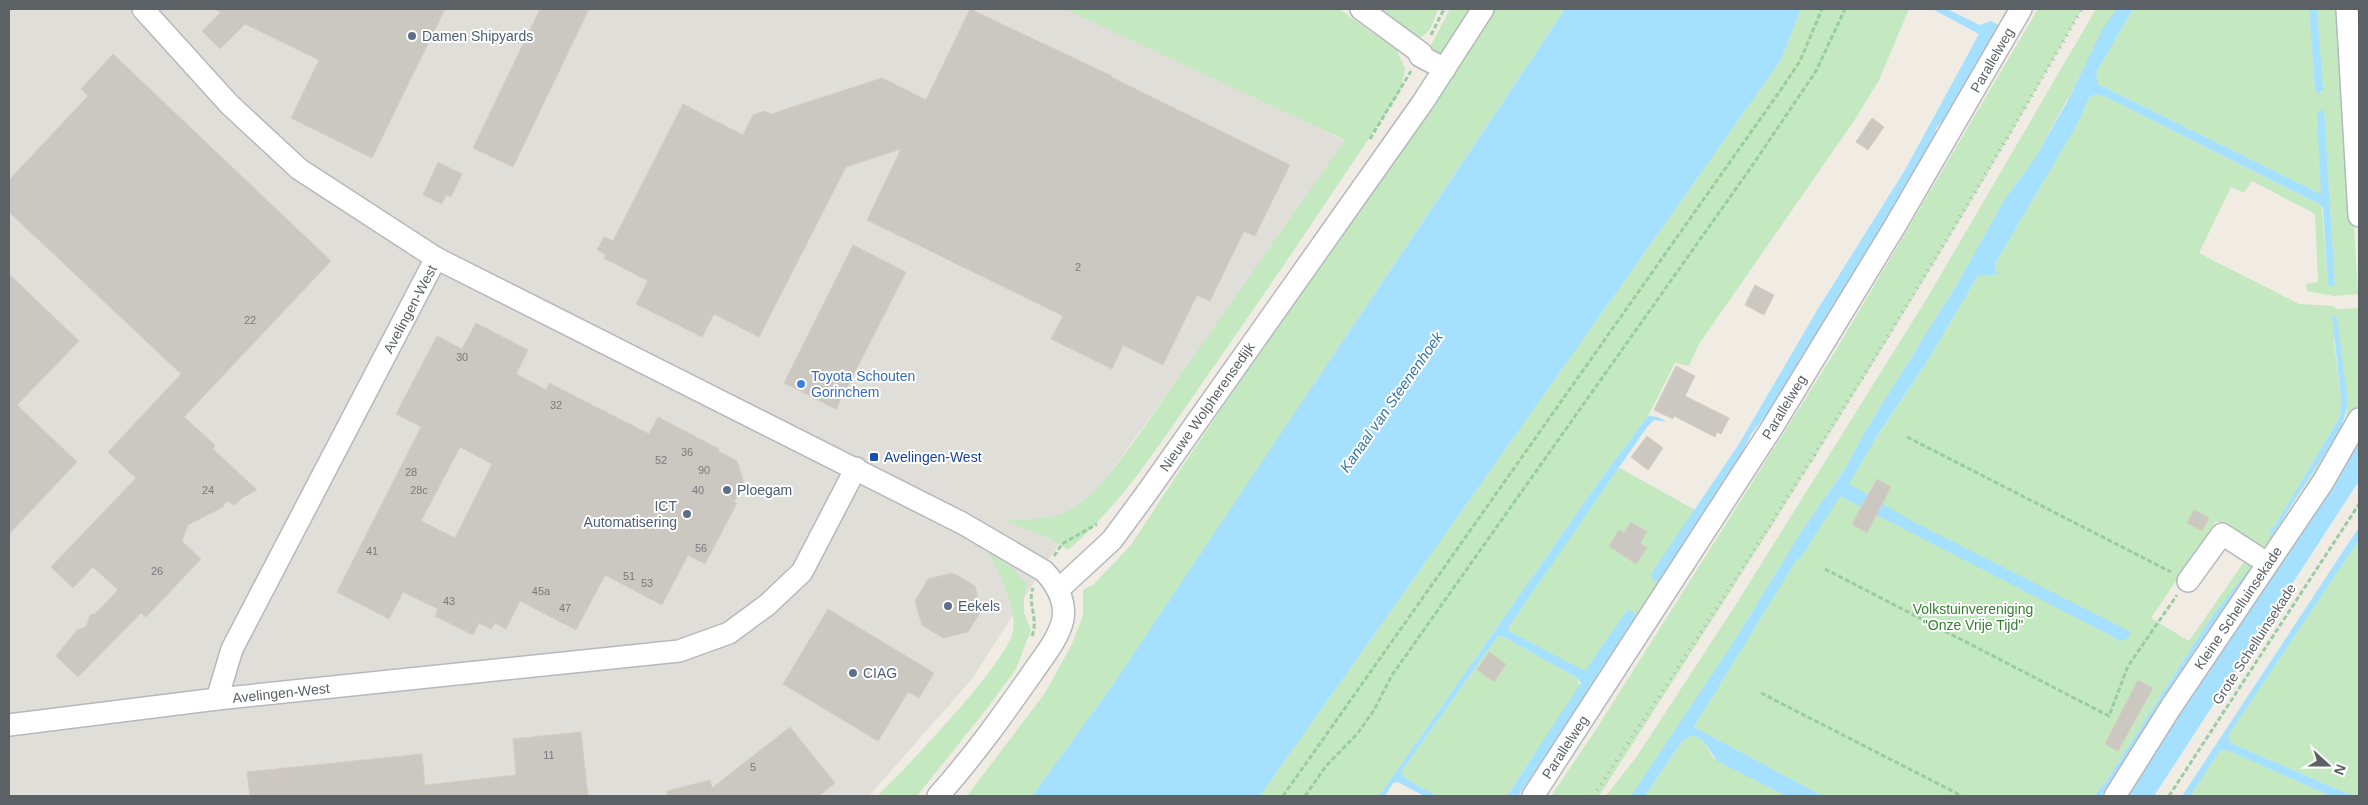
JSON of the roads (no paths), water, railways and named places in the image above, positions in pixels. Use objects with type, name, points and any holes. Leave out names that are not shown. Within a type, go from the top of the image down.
[{"type":"street","points":[[143,9],[229,104],[299,170],[436,258]]},
{"type":"street","points":[[1361,9],[1421,53],[1420,56],[1445,69]]},
{"type":"street","name":"Nieuwe Wolpherensedijk","points":[[1058,590],[1112,540],[1445,69],[1483,9]]},
{"type":"street","name":"Parallelweg","points":[[1533,796],[1773,426],[1896,226],[2021,9]]},
{"type":"street","points":[[2347,9],[2359,216]]},
{"type":"street","name":"Avelingen-West","points":[[217,699],[232,649],[436,258],[962,523],[1044,571],[1058,590]]},
{"type":"street","name":"Kleine Schelluinsekade","points":[[2115,796],[2267,563],[2323,482],[2359,419]]},
{"type":"street","name":"Avelingen-West","points":[[9,725],[217,699],[679,651],[729,633],[767,605],[802,572],[856,468]]},
{"type":"street","points":[[2188,581],[2222,534],[2267,563]]},
{"type":"street","points":[[938,796],[994,729],[1051,646],[1063,618],[1062,601],[1058,590]]},
{"type":"water","name":"Kanaal van Steenenhoek","points":[[1565,9],[1801,9],[1781,60],[1260,796],[1032,796],[1112,686]]},
{"type":"water","points":[[1932,9],[1947,9],[1980,25],[1991,21],[1998,25],[1998,30],[1951,112],[1936,128],[1934,142],[1771,409],[1751,434],[1740,458],[1662,581],[1654,581],[1651,574],[1739,444],[1816,312],[1905,170],[1979,34]]},
{"type":"water","points":[[2117,9],[2133,9],[2096,73],[2098,84],[2321,194],[2317,113],[2321,110],[2324,111],[2335,286],[2328,285],[2323,208],[2319,204],[2106,97],[2096,94],[2089,98],[2078,123],[1995,264],[1995,271],[2000,274],[1978,276],[1925,365],[1878,435],[1849,484],[1912,521],[2131,632],[2128,638],[2121,641],[1840,496],[1801,557],[1797,559],[1694,727],[1823,796],[1786,796],[1717,761],[1704,742],[1694,735],[1683,740],[1645,796],[1631,796],[1729,649],[1801,532],[1845,469],[1867,428],[1956,286],[2005,199],[2035,158],[2067,102],[2102,30]]},
{"type":"water","points":[[2309,9],[2317,9],[2323,90],[2319,94],[2315,91]]},
{"type":"water","points":[[2332,316],[2337,317],[2348,404],[2341,429],[2271,537],[2270,529],[2274,527],[2340,417],[2341,397]]},
{"type":"water","points":[[1648,416],[1658,417],[1667,422],[1654,420],[1647,427],[1508,628],[1509,631],[1585,671],[1627,610],[1634,612],[1638,619],[1518,796],[1507,796],[1581,683],[1577,678],[1506,638],[1498,636],[1401,772],[1406,779],[1437,796],[1424,796],[1398,782],[1393,783],[1385,796],[1379,796],[1600,480]]},
{"type":"water","points":[[2359,442],[2359,481],[2154,796],[2128,796],[2303,531]]},
{"type":"water","points":[[2359,527],[2359,540],[2228,736],[2231,743],[2353,796],[2330,796],[2227,750],[2220,751],[2190,796],[2182,796]]},
{"type":"water","points":[[2249,569],[2250,571],[2197,647],[2101,796],[2094,796],[2107,780],[2208,622]]},
{"type":"railway","points":[[1593,796],[1783,505],[1844,407],[1965,209],[2082,9]]},
{"type":"place","name":"Damen Shipyards","points":[[412,36]]},
{"type":"place","name":"Toyota Schouten Gorinchem","points":[[801,384]]},
{"type":"place","name":"Avelingen-West","points":[[874,457]]},
{"type":"place","name":"Ploegam","points":[[727,490]]},
{"type":"place","name":"ICT Automatisering","points":[[687,514]]},
{"type":"place","name":"Eekels","points":[[948,606]]},
{"type":"place","name":"CIAG","points":[[853,673]]},
{"type":"park label","name":"Volkstuinvereniging \"Onze Vrije Tijd\"","points":[[1973,618]]}]
